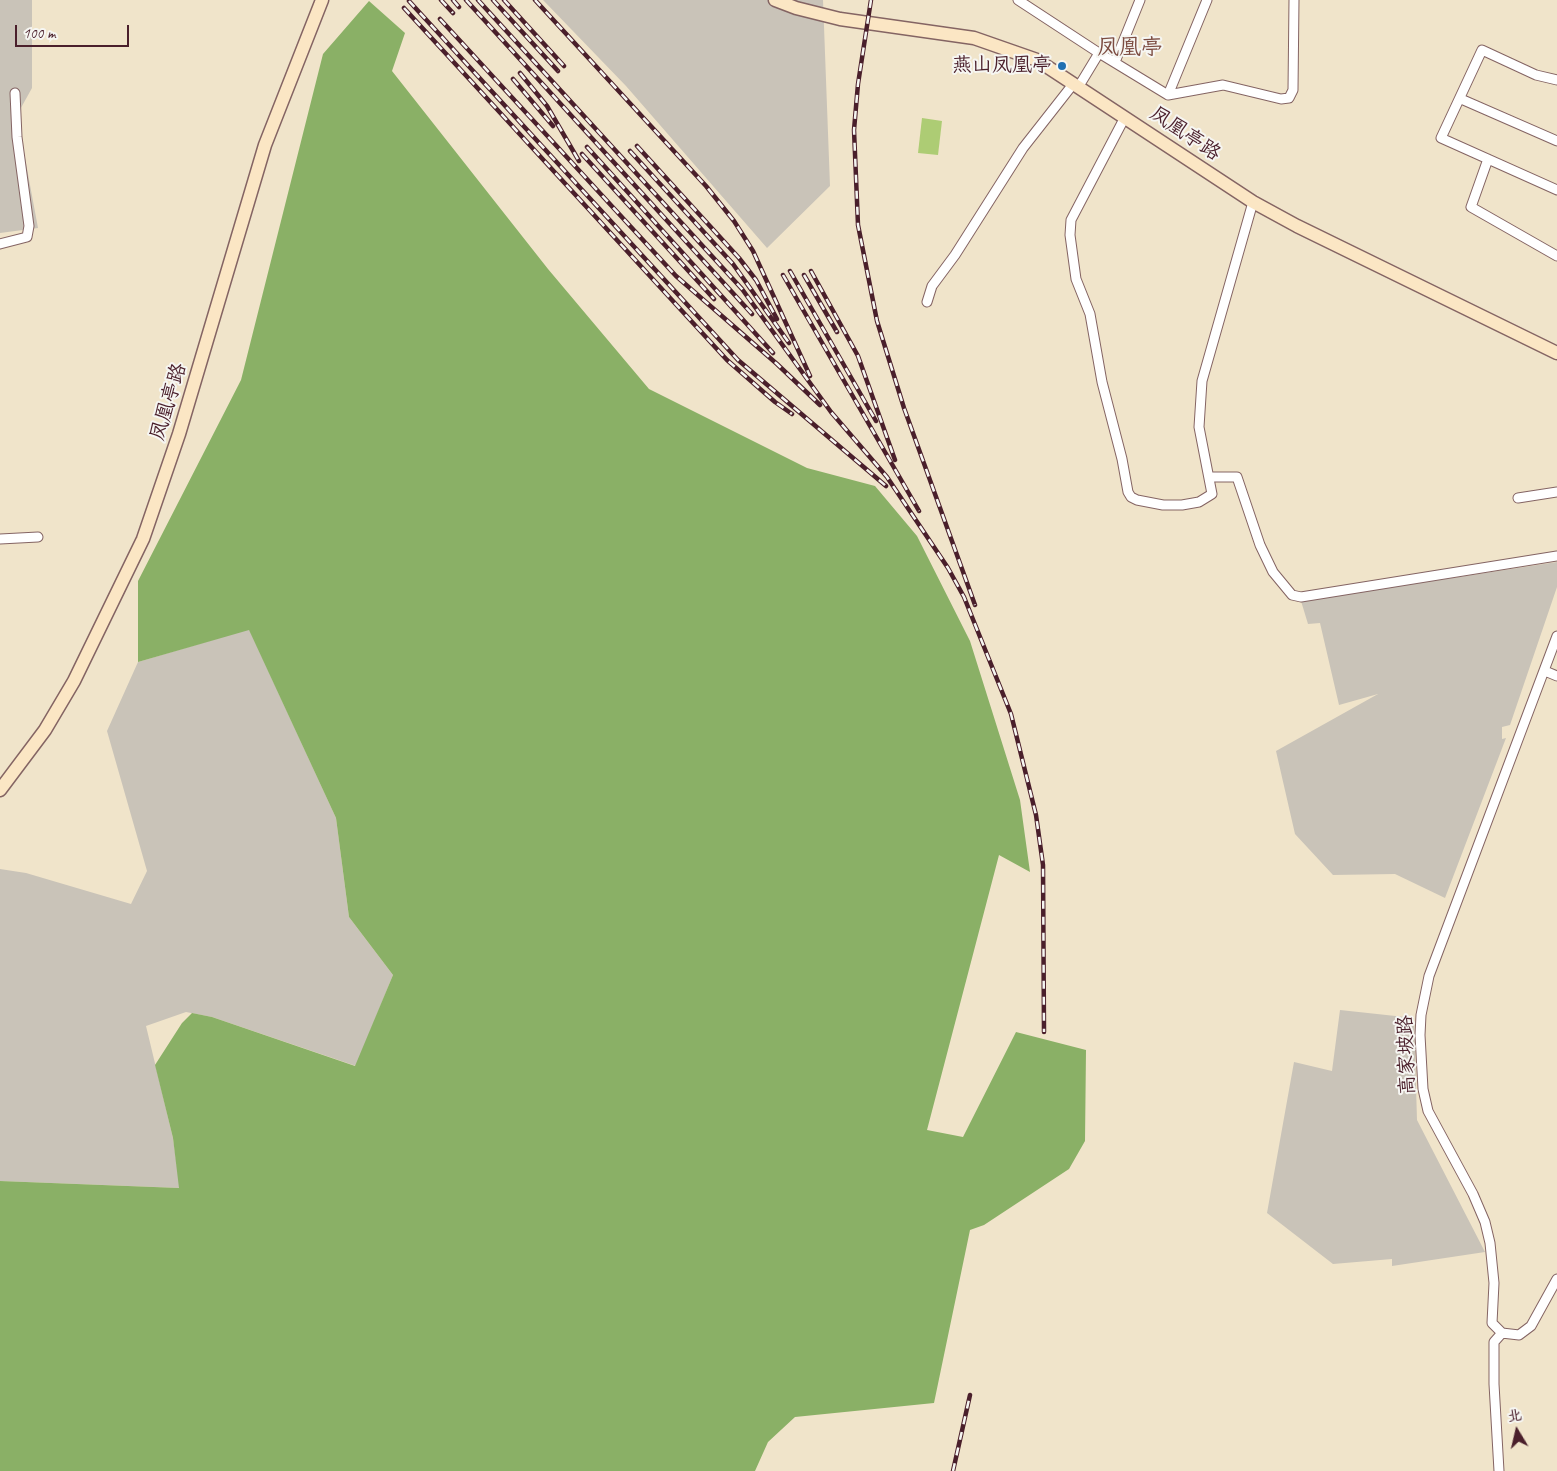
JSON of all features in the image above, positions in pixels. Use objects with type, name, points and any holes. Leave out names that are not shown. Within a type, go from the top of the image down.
[{"type":"street","name":"凤凰亭路","points":[[0,790],[45,730],[74,680],[143,539],[180,434],[265,145],[322,0]]},
{"type":"street","name":"凤凰亭路","points":[[775,0],[796,8],[840,19],[974,38],[1037,60],[1253,202],[1297,226],[1557,353]]},
{"type":"street","points":[[1018,0],[1168,95],[1223,86],[1281,100],[1289,98],[1293,90],[1294,0]]},
{"type":"street","points":[[1115,62],[1140,0]]},
{"type":"street","points":[[1168,95],[1207,0]]},
{"type":"street","points":[[1557,80],[1536,75],[1482,50],[1461,99],[1441,138],[1557,190]]},
{"type":"street","points":[[927,302],[932,286],[1023,148],[1099,53]]},
{"type":"street","points":[[0,244],[27,237],[29,226],[17,136],[15,93]]},
{"type":"street","points":[[1461,99],[1557,141]]},
{"type":"street","points":[[1126,117],[1071,220],[1071,254],[1076,279],[1090,314],[1107,405],[1131,497],[1163,504],[1199,502],[1212,494],[1199,427],[1202,381],[1253,202]]},
{"type":"street","points":[[1488,159],[1471,207],[1557,256]]},
{"type":"street","points":[[1210,477],[1237,477],[1260,545],[1274,572],[1292,595],[1300,597],[1557,556]]},
{"type":"street","points":[[1518,498],[1557,492]]},
{"type":"street","points":[[0,539],[38,537]]},
{"type":"street","name":"高家坡路","points":[[1502,1333],[1492,1323],[1494,1283],[1490,1243],[1485,1222],[1473,1194],[1428,1111],[1423,1089],[1421,1015],[1429,976],[1557,636]]},
{"type":"street","points":[[1545,671],[1557,676]]},
{"type":"street","points":[[1499,1471],[1494,1384],[1494,1342],[1502,1333],[1519,1335],[1531,1326],[1557,1279]]},
{"type":"shaded area","points":[[0,0],[32,0],[32,88],[17,115],[38,228],[0,233]]},
{"type":"shaded area","points":[[543,0],[823,0],[830,186],[767,248],[626,86]]},
{"type":"shaded area","points":[[1557,562],[1557,587],[1510,725],[1502,727],[1502,739],[1506,738],[1445,898],[1395,874],[1333,875],[1295,834],[1276,751],[1378,694],[1339,705],[1320,623],[1308,624],[1301,601]]},
{"type":"shaded area","points":[[249,629],[336,818],[349,917],[393,975],[356,1066],[212,1017],[186,1012],[146,1026],[173,1138],[180,1188],[0,1181],[0,869],[26,873],[131,904],[147,871],[107,731],[138,662]]},
{"type":"shaded area","points":[[1340,1010],[1414,1018],[1417,1120],[1485,1252],[1392,1266],[1392,1259],[1333,1264],[1267,1213],[1294,1062],[1332,1071]]},
{"type":"green space","points":[[369,1],[405,33],[392,71],[548,269],[649,389],[807,468],[875,486],[917,536],[970,641],[1020,800],[1030,872],[999,855],[927,1130],[963,1137],[1016,1032],[1086,1050],[1085,1141],[1069,1169],[984,1225],[970,1230],[934,1403],[795,1417],[768,1442],[755,1471],[0,1471],[0,1181],[179,1188],[173,1138],[155,1065],[182,1023],[192,1013],[212,1017],[355,1066],[393,975],[349,917],[336,818],[249,630],[138,662],[138,581],[241,380],[323,54]]},
{"type":"green space","points":[[922,118],[942,121],[938,155],[918,153]]},
{"type":"railway","points":[[441,0],[453,13]]},
{"type":"railway","points":[[453,0],[459,7]]},
{"type":"railway","points":[[466,0],[752,314]]},
{"type":"railway","points":[[478,0],[742,289],[831,412],[887,477],[948,568],[964,597],[1011,714],[1036,815],[1043,865],[1044,1032]]},
{"type":"railway","points":[[493,0],[558,71]]},
{"type":"railway","points":[[504,0],[564,66]]},
{"type":"railway","points":[[535,0],[706,186],[734,221],[753,251],[810,376]]},
{"type":"railway","points":[[871,0],[858,84],[854,130],[858,225],[877,321],[904,408],[975,605]]},
{"type":"railway","points":[[409,1],[738,360],[886,486]]},
{"type":"railway","points":[[404,8],[727,360],[775,402],[792,414]]},
{"type":"railway","points":[[440,19],[676,276],[777,364],[820,405]]},
{"type":"railway","points":[[520,73],[547,106],[579,161]]},
{"type":"railway","points":[[513,79],[553,126]]},
{"type":"railway","points":[[637,146],[739,258],[756,280],[777,319]]},
{"type":"railway","points":[[587,147],[773,353]]},
{"type":"railway","points":[[630,151],[733,264],[789,343]]},
{"type":"railway","points":[[582,154],[714,299]]},
{"type":"railway","points":[[790,271],[876,421]]},
{"type":"railway","points":[[811,271],[858,356],[895,460]]},
{"type":"railway","points":[[783,275],[919,511]]},
{"type":"railway","points":[[804,275],[837,332]]},
{"type":"railway","points":[[953,1471],[970,1395]]},
{"type":"place","name":"燕山凤凰亭","points":[[1062,66]]},
{"type":"district","name":"凤凰亭","points":[[1130,48]]}]
